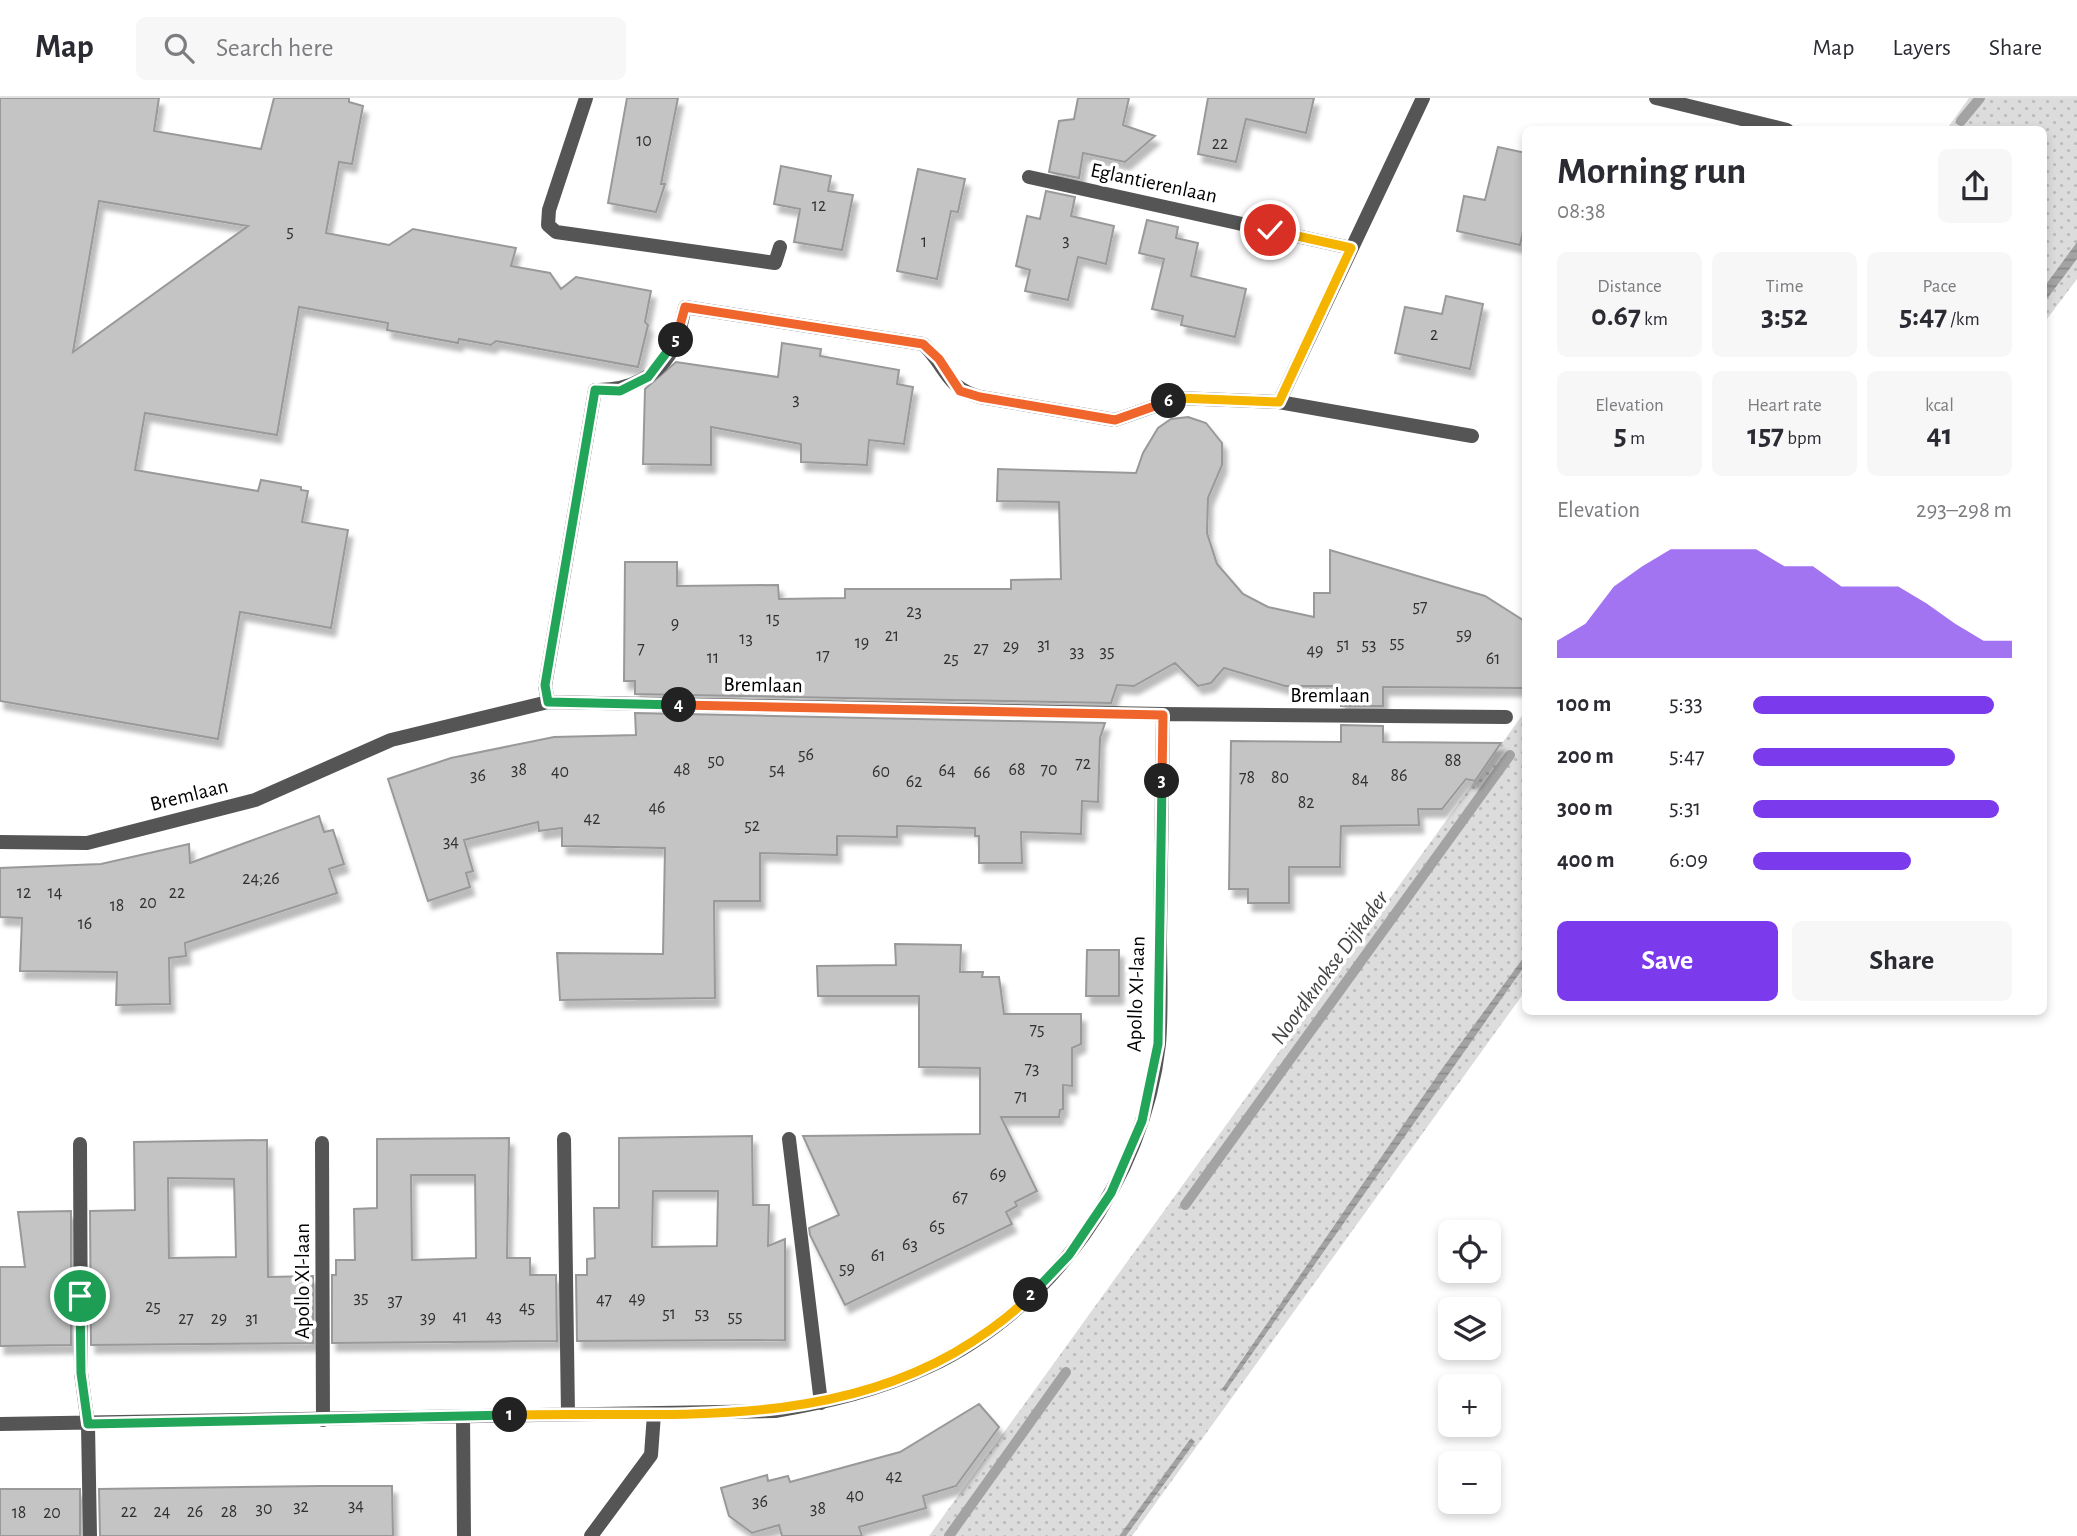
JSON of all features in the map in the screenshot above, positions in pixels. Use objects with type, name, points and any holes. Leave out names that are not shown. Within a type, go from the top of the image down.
[{"type":"street","points":[[586,98],[548,211],[548,225],[556,232],[775,263],[780,247]]},
{"type":"street","points":[[1279,402],[1423,98]]},
{"type":"street","points":[[1656,98],[1771,126]]},
{"type":"street","name":"Eglantierenlaan","points":[[1029,177],[1351,248]]},
{"type":"street","points":[[548,702],[545,685],[595,390],[620,391],[648,377],[675,345],[685,307],[923,344],[939,359],[960,391],[1115,420],[1178,398],[1279,402],[1472,436]]},
{"type":"street","name":"Bremlaan","points":[[0,842],[87,843],[255,800],[391,740],[548,702],[1163,715],[1506,717]]},
{"type":"street","name":"Apollo XI-laan","points":[[0,1424],[775,1410],[821,1403],[867,1391],[929,1367],[978,1339],[1023,1303],[1069,1255],[1111,1193],[1142,1121],[1158,1044],[1163,715]]},
{"type":"street","points":[[564,1139],[568,1413]]},
{"type":"street","points":[[789,1139],[821,1403]]},
{"type":"street","name":"Apollo XI-laan","points":[[322,1143],[323,1419]]},
{"type":"street","points":[[80,1144],[81,1373],[88,1424],[90,1536]]},
{"type":"street","points":[[591,1536],[651,1455],[654,1414]]},
{"type":"street","points":[[463,1416],[464,1536]]},
{"type":"shaded area","points":[[1969,98],[2077,98],[2077,242],[2047,283],[2047,126],[1949,126]]},
{"type":"shaded area","points":[[2077,242],[2077,259],[2047,299],[2047,283]]},
{"type":"shaded area","points":[[2077,259],[2077,279],[2047,319],[2047,299]]},
{"type":"shaded area","points":[[1522,716],[1522,959],[1441,1070],[1223,1391],[1522,970],[1522,996],[1132,1536],[1126,1536],[1195,1442],[1191,1439],[1119,1536],[929,1536]]},
{"type":"shaded area","points":[[1522,959],[1522,970],[1225,1392],[1222,1389],[1441,1070]]},
{"type":"shaded area","points":[[1191,1438],[1195,1442],[1126,1536],[1119,1536]]},
{"type":"building","points":[[0,98],[159,98],[154,131],[261,149],[274,98],[349,98],[349,102],[363,106],[352,164],[339,162],[326,233],[389,245],[413,229],[516,248],[511,266],[550,273],[561,289],[576,277],[651,291],[645,322],[648,325],[638,367],[496,341],[491,345],[459,339],[458,343],[387,330],[388,323],[299,307],[277,435],[145,413],[135,470],[258,491],[261,480],[301,487],[301,490],[308,491],[302,522],[348,530],[331,628],[240,612],[218,739],[0,701]],"holes":[[[99,201],[248,226],[73,352]]]},
{"type":"building","points":[[627,98],[678,98],[661,184],[665,184],[656,212],[608,203]]},
{"type":"building","points":[[1078,98],[1129,98],[1123,125],[1155,136],[1125,162],[1083,153],[1079,178],[1049,172],[1059,121],[1074,119]]},
{"type":"building","points":[[1208,98],[1314,98],[1306,133],[1246,119],[1236,162],[1198,154]]},
{"type":"building","points":[[1498,147],[1522,152],[1520,245],[1457,231],[1464,196],[1485,200]]},
{"type":"building","points":[[781,166],[831,176],[828,191],[853,195],[842,250],[794,242],[800,209],[774,204]]},
{"type":"building","points":[[918,169],[965,179],[958,212],[951,211],[937,279],[897,271]]},
{"type":"building","points":[[1046,191],[1075,197],[1071,216],[1114,226],[1106,264],[1078,257],[1068,300],[1025,291],[1030,270],[1016,266],[1027,216],[1040,219]]},
{"type":"building","points":[[1147,220],[1178,227],[1176,238],[1198,243],[1191,276],[1246,289],[1235,337],[1181,325],[1183,316],[1152,309],[1164,259],[1139,253]]},
{"type":"building","points":[[1446,296],[1483,304],[1470,369],[1395,353],[1405,307],[1442,314]]},
{"type":"building","points":[[782,343],[821,349],[820,356],[899,370],[897,384],[913,387],[904,444],[869,440],[867,465],[801,462],[801,444],[711,427],[711,465],[643,464],[645,389],[676,362],[778,377]]},
{"type":"building","points":[[1188,417],[1206,423],[1222,443],[1222,465],[1208,498],[1207,533],[1217,564],[1243,594],[1268,607],[1314,617],[1314,593],[1330,593],[1330,550],[1485,596],[1522,619],[1522,688],[1383,687],[1383,706],[1341,706],[1341,686],[1285,686],[1224,668],[1211,683],[1198,686],[1175,663],[1134,686],[1117,685],[1111,703],[635,694],[635,681],[624,681],[625,562],[677,562],[677,586],[778,585],[779,599],[845,598],[845,589],[1011,589],[1011,580],[1061,579],[1059,502],[997,501],[998,469],[1136,473],[1143,453],[1158,428],[1171,419]]},
{"type":"building","points":[[635,713],[1105,723],[1100,738],[1098,802],[1082,801],[1081,834],[1021,832],[1022,863],[979,863],[979,836],[975,836],[975,828],[897,826],[897,837],[837,836],[837,855],[760,853],[760,901],[714,901],[715,998],[560,1000],[557,953],[663,954],[665,848],[562,846],[562,828],[539,831],[538,822],[464,840],[473,871],[466,873],[470,887],[428,901],[388,779],[451,758],[554,737],[636,735]]},
{"type":"building","points":[[1341,725],[1383,726],[1383,742],[1501,743],[1475,781],[1466,779],[1442,809],[1418,809],[1419,825],[1341,826],[1340,867],[1289,867],[1289,903],[1248,903],[1248,889],[1229,889],[1231,741],[1341,742]]},
{"type":"building","points":[[319,816],[324,832],[333,830],[344,864],[329,869],[337,893],[185,943],[186,956],[169,958],[170,1004],[116,1005],[117,972],[20,971],[22,918],[0,917],[0,868],[101,864],[189,844],[190,863]]},
{"type":"building","points":[[895,944],[961,945],[960,972],[983,972],[982,977],[999,977],[1004,1014],[1081,1014],[1081,1044],[1072,1048],[1072,1086],[1063,1085],[1063,1109],[1060,1110],[1059,1117],[1001,1117],[1037,1191],[1015,1202],[1017,1206],[1006,1212],[1012,1224],[845,1305],[810,1235],[809,1228],[839,1215],[803,1136],[980,1134],[980,1068],[919,1067],[919,996],[818,996],[817,966],[896,965]]},
{"type":"building","points":[[1087,950],[1119,950],[1119,996],[1086,996]]},
{"type":"building","points":[[752,1136],[753,1205],[769,1205],[768,1246],[785,1239],[785,1340],[577,1341],[576,1275],[587,1275],[587,1259],[595,1258],[594,1208],[619,1208],[619,1138]],"holes":[[[653,1191],[718,1191],[717,1246],[652,1247]]]},
{"type":"building","points":[[509,1138],[507,1258],[530,1258],[530,1275],[556,1275],[557,1341],[332,1343],[332,1275],[336,1275],[336,1260],[355,1260],[354,1209],[377,1208],[377,1139]],"holes":[[[411,1175],[475,1175],[476,1258],[412,1260]]]},
{"type":"building","points":[[267,1140],[268,1277],[313,1276],[313,1343],[91,1345],[90,1211],[135,1210],[134,1142]],"holes":[[[168,1178],[234,1179],[236,1257],[169,1258]]]},
{"type":"building","points":[[71,1211],[71,1345],[0,1346],[0,1267],[25,1267],[18,1212]]},
{"type":"building","points":[[979,1404],[999,1427],[956,1486],[923,1496],[926,1508],[859,1527],[862,1536],[782,1536],[779,1525],[752,1533],[729,1516],[721,1488],[767,1475],[768,1481],[788,1476],[790,1482],[900,1452]]},
{"type":"building","points":[[392,1486],[393,1536],[100,1536],[99,1489]]},
{"type":"building","points":[[0,1489],[80,1489],[80,1536],[0,1536]]},
{"type":"waterway","name":"Noordknokse Dijkader","points":[[1961,121],[1980,98]]},
{"type":"waterway","name":"Noordknokse Dijkader","points":[[1185,1205],[1510,755]]},
{"type":"waterway","name":"Noordknokse Dijkader","points":[[949,1536],[1066,1372]]},
{"type":"route","points":[[80,1296],[81,1373],[88,1424],[775,1410],[821,1403],[867,1391],[929,1367],[978,1339],[1023,1303],[1069,1255],[1111,1193],[1142,1121],[1158,1044],[1163,715],[548,702],[545,685],[595,390],[620,391],[648,377],[675,345],[685,307],[923,344],[939,359],[948,378],[960,391],[980,397],[1115,420],[1178,398],[1279,402],[1351,248],[1270,230]]}]
